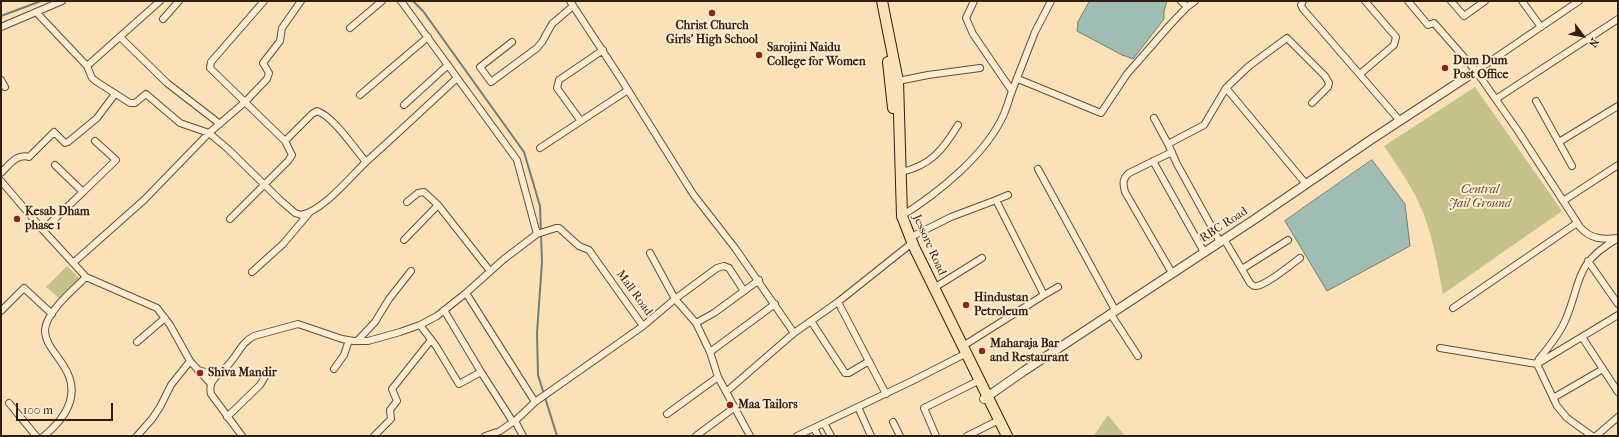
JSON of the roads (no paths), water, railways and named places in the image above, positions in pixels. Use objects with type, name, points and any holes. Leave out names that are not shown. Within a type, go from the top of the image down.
[{"type":"main road","name":"Jessore Road","points":[[875,1],[888,60],[893,112],[894,168],[900,217],[909,241],[963,351],[1008,436]]},
{"type":"main road","name":"Jessore Road","points":[[882,1],[898,81],[901,172],[900,217]]},
{"type":"main road","name":"Jessore Road","points":[[909,241],[934,288],[976,382],[986,397],[1002,436]]},
{"type":"street","points":[[1,27],[62,1]]},
{"type":"street","points":[[87,66],[161,1],[172,10]]},
{"type":"street","points":[[163,19],[179,1]]},
{"type":"street","points":[[230,219],[288,161],[292,154],[285,141],[209,66],[264,1]]},
{"type":"street","points":[[269,76],[269,73],[262,63],[280,41],[282,28],[301,1]]},
{"type":"street","points":[[350,28],[382,1]]},
{"type":"street","points":[[242,436],[210,394],[211,384],[217,375],[231,363],[248,339],[294,324],[304,325],[342,339],[368,341],[420,325],[437,316],[466,293],[504,259],[538,233],[517,160],[478,109],[458,78],[428,37],[400,1]]},
{"type":"street","points":[[974,1],[966,18],[973,34],[1012,91]]},
{"type":"street","points":[[900,217],[967,165],[986,143],[1004,115],[1012,91],[1018,79],[1026,52],[1051,1]]},
{"type":"street","points":[[1181,1],[1187,8]]},
{"type":"street","points":[[1018,79],[1101,113],[1127,74],[1169,26],[1195,1]]},
{"type":"street","points":[[1303,1],[1301,5],[1303,9],[1400,121]]},
{"type":"street","points":[[1360,74],[1394,45],[1396,41],[1396,37],[1365,1]]},
{"type":"street","points":[[1408,1],[1428,25],[1434,23],[1476,71],[1583,231],[1591,236],[1602,239],[1618,238]]},
{"type":"street","points":[[1451,1],[1464,16],[1485,1]]},
{"type":"street","points":[[1522,1],[1541,27]]},
{"type":"street","points":[[1476,71],[1579,1]]},
{"type":"street","points":[[512,42],[480,67],[491,82],[537,48],[552,24],[572,4],[603,50],[693,194],[758,280],[794,333]]},
{"type":"street","points":[[36,12],[87,66],[92,78],[132,104],[146,94],[180,123],[210,133],[228,148],[295,213],[300,215],[311,211]]},
{"type":"street","points":[[1496,99],[1618,19]]},
{"type":"street","points":[[120,37],[167,83],[220,124]]},
{"type":"street","points":[[360,95],[428,37]]},
{"type":"street","points":[[1168,144],[1204,125],[1226,88],[1249,66],[1286,38],[1325,76],[1329,82],[1328,87],[1312,103]]},
{"type":"street","points":[[580,120],[563,98],[557,88],[557,85],[559,80],[603,50]]},
{"type":"street","points":[[404,105],[448,65]]},
{"type":"street","points":[[898,81],[928,75],[980,68]]},
{"type":"street","name":"RBC Road","points":[[986,397],[1476,71]]},
{"type":"street","points":[[73,263],[144,200],[210,133],[245,102],[269,76],[275,72]]},
{"type":"street","points":[[252,272],[283,244],[311,211],[331,197],[366,162],[458,78]]},
{"type":"street","points":[[1,80],[5,87]]},
{"type":"street","points":[[1226,88],[1306,184]]},
{"type":"street","points":[[540,148],[580,120],[628,90]]},
{"type":"street","points":[[1,173],[18,157],[24,155],[30,157],[54,132],[65,143],[68,142],[97,118],[115,94]]},
{"type":"street","points":[[1536,101],[1572,166]]},
{"type":"street","points":[[1559,142],[1618,106]]},
{"type":"street","points":[[285,141],[312,114],[317,111],[325,115],[336,126],[366,162]]},
{"type":"street","points":[[1154,118],[1222,241],[1250,283],[1256,287],[1266,282],[1300,258]]},
{"type":"street","points":[[901,172],[918,167],[938,154],[949,141],[958,125]]},
{"type":"street","points":[[43,230],[116,160],[95,141]]},
{"type":"street","points":[[1172,152],[1129,174],[1124,180],[1123,186],[1125,192],[1172,272]]},
{"type":"street","points":[[1153,161],[1204,252]]},
{"type":"street","points":[[55,165],[83,192]]},
{"type":"street","points":[[1563,201],[1618,165]]},
{"type":"street","points":[[1038,169],[1113,312],[1138,356]]},
{"type":"street","points":[[1,181],[86,277],[157,308],[170,325],[190,361],[211,384]]},
{"type":"street","points":[[407,202],[418,193],[424,192],[438,205],[490,271]]},
{"type":"street","points":[[726,392],[794,333],[838,302],[909,241],[951,217],[1008,195]]},
{"type":"street","points":[[996,200],[1044,295]]},
{"type":"street","points":[[404,240],[438,205]]},
{"type":"street","points":[[1453,308],[1577,223]]},
{"type":"street","name":"Mall Road","points":[[538,233],[556,228],[562,230],[579,246],[589,250],[643,326],[717,268],[724,266],[729,268],[744,291]]},
{"type":"street","points":[[1592,436],[1567,418],[1553,398],[1537,364],[1565,323],[1578,279],[1588,261],[1618,238]]},
{"type":"street","points":[[1242,269],[1288,240]]},
{"type":"street","points":[[650,253],[676,299],[696,323],[710,352],[718,377],[750,436]]},
{"type":"street","points":[[934,288],[982,258]]},
{"type":"street","points":[[1588,261],[1618,304]]},
{"type":"street","points":[[357,341],[375,322],[389,299],[411,271]]},
{"type":"street","points":[[44,436],[59,424],[69,407],[72,393],[70,377],[64,365],[47,341],[45,328],[52,314],[60,304],[86,277]]},
{"type":"street","points":[[696,323],[758,280]]},
{"type":"street","points":[[798,436],[886,394],[963,351],[1058,287]]},
{"type":"street","points":[[1,311],[24,288],[52,314]]},
{"type":"street","points":[[466,293],[535,402]]},
{"type":"street","points":[[838,302],[886,394]]},
{"type":"street","points":[[710,352],[775,304]]},
{"type":"street","points":[[444,310],[481,372],[523,436]]},
{"type":"street","points":[[1440,348],[1537,364],[1618,315]]},
{"type":"street","points":[[137,342],[165,318]]},
{"type":"street","points":[[810,321],[845,373],[849,373],[869,361]]},
{"type":"street","points":[[420,325],[459,384],[481,372]]},
{"type":"street","points":[[485,436],[500,431],[514,422],[540,397],[643,326]]},
{"type":"street","points":[[1582,337],[1618,392]]},
{"type":"street","points":[[334,369],[344,355],[349,340]]},
{"type":"street","points":[[374,436],[391,419],[390,410],[397,401],[392,389],[431,340]]},
{"type":"street","points":[[137,436],[152,419],[160,407],[171,384],[190,361]]},
{"type":"street","points":[[1553,398],[1603,369]]},
{"type":"street","points":[[198,370],[217,375]]},
{"type":"street","points":[[227,417],[260,385],[269,370]]},
{"type":"street","points":[[667,414],[718,377]]},
{"type":"street","points":[[936,436],[924,408],[976,382]]},
{"type":"street","points":[[9,403],[36,436]]},
{"type":"street","points":[[696,436],[735,407]]},
{"type":"street","points":[[858,407],[871,436]]},
{"type":"street","points":[[1596,436],[1618,417]]},
{"type":"street","points":[[893,422],[900,436]]},
{"type":"street","points":[[967,436],[995,422]]},
{"type":"street","points":[[824,423],[831,436]]},
{"type":"street","points":[[814,428],[818,436]]},
{"type":"street","points":[[51,430],[56,436]]},
{"type":"water","points":[[1090,1],[1167,1],[1164,11],[1164,19],[1133,59],[1122,55],[1077,31],[1078,22]]},
{"type":"water","points":[[1372,160],[1405,204],[1410,246],[1327,291],[1285,221]]},
{"type":"waterway","points":[[1,16],[41,1]]},
{"type":"waterway","points":[[413,1],[423,11],[524,152],[540,206],[542,262],[537,333],[538,375],[557,436]]},
{"type":"place","name":"Christ Church Girls' High School","points":[[712,13]]},
{"type":"place","name":"Sarojini Naidu College for Women","points":[[759,55]]},
{"type":"place","name":"Dum Dum Post Office","points":[[1445,68]]},
{"type":"place","name":"Kesab Dham phase 1","points":[[17,219]]},
{"type":"place","name":"Hindustan Petroleum","points":[[966,305]]},
{"type":"place","name":"Maharaja Bar and Restaurant","points":[[982,351]]},
{"type":"place","name":"Shiva Mandir","points":[[200,373]]},
{"type":"place","name":"Maa Tailors","points":[[730,405]]},
{"type":"park label","name":"Central Jail Ground","points":[[1480,197]]}]
